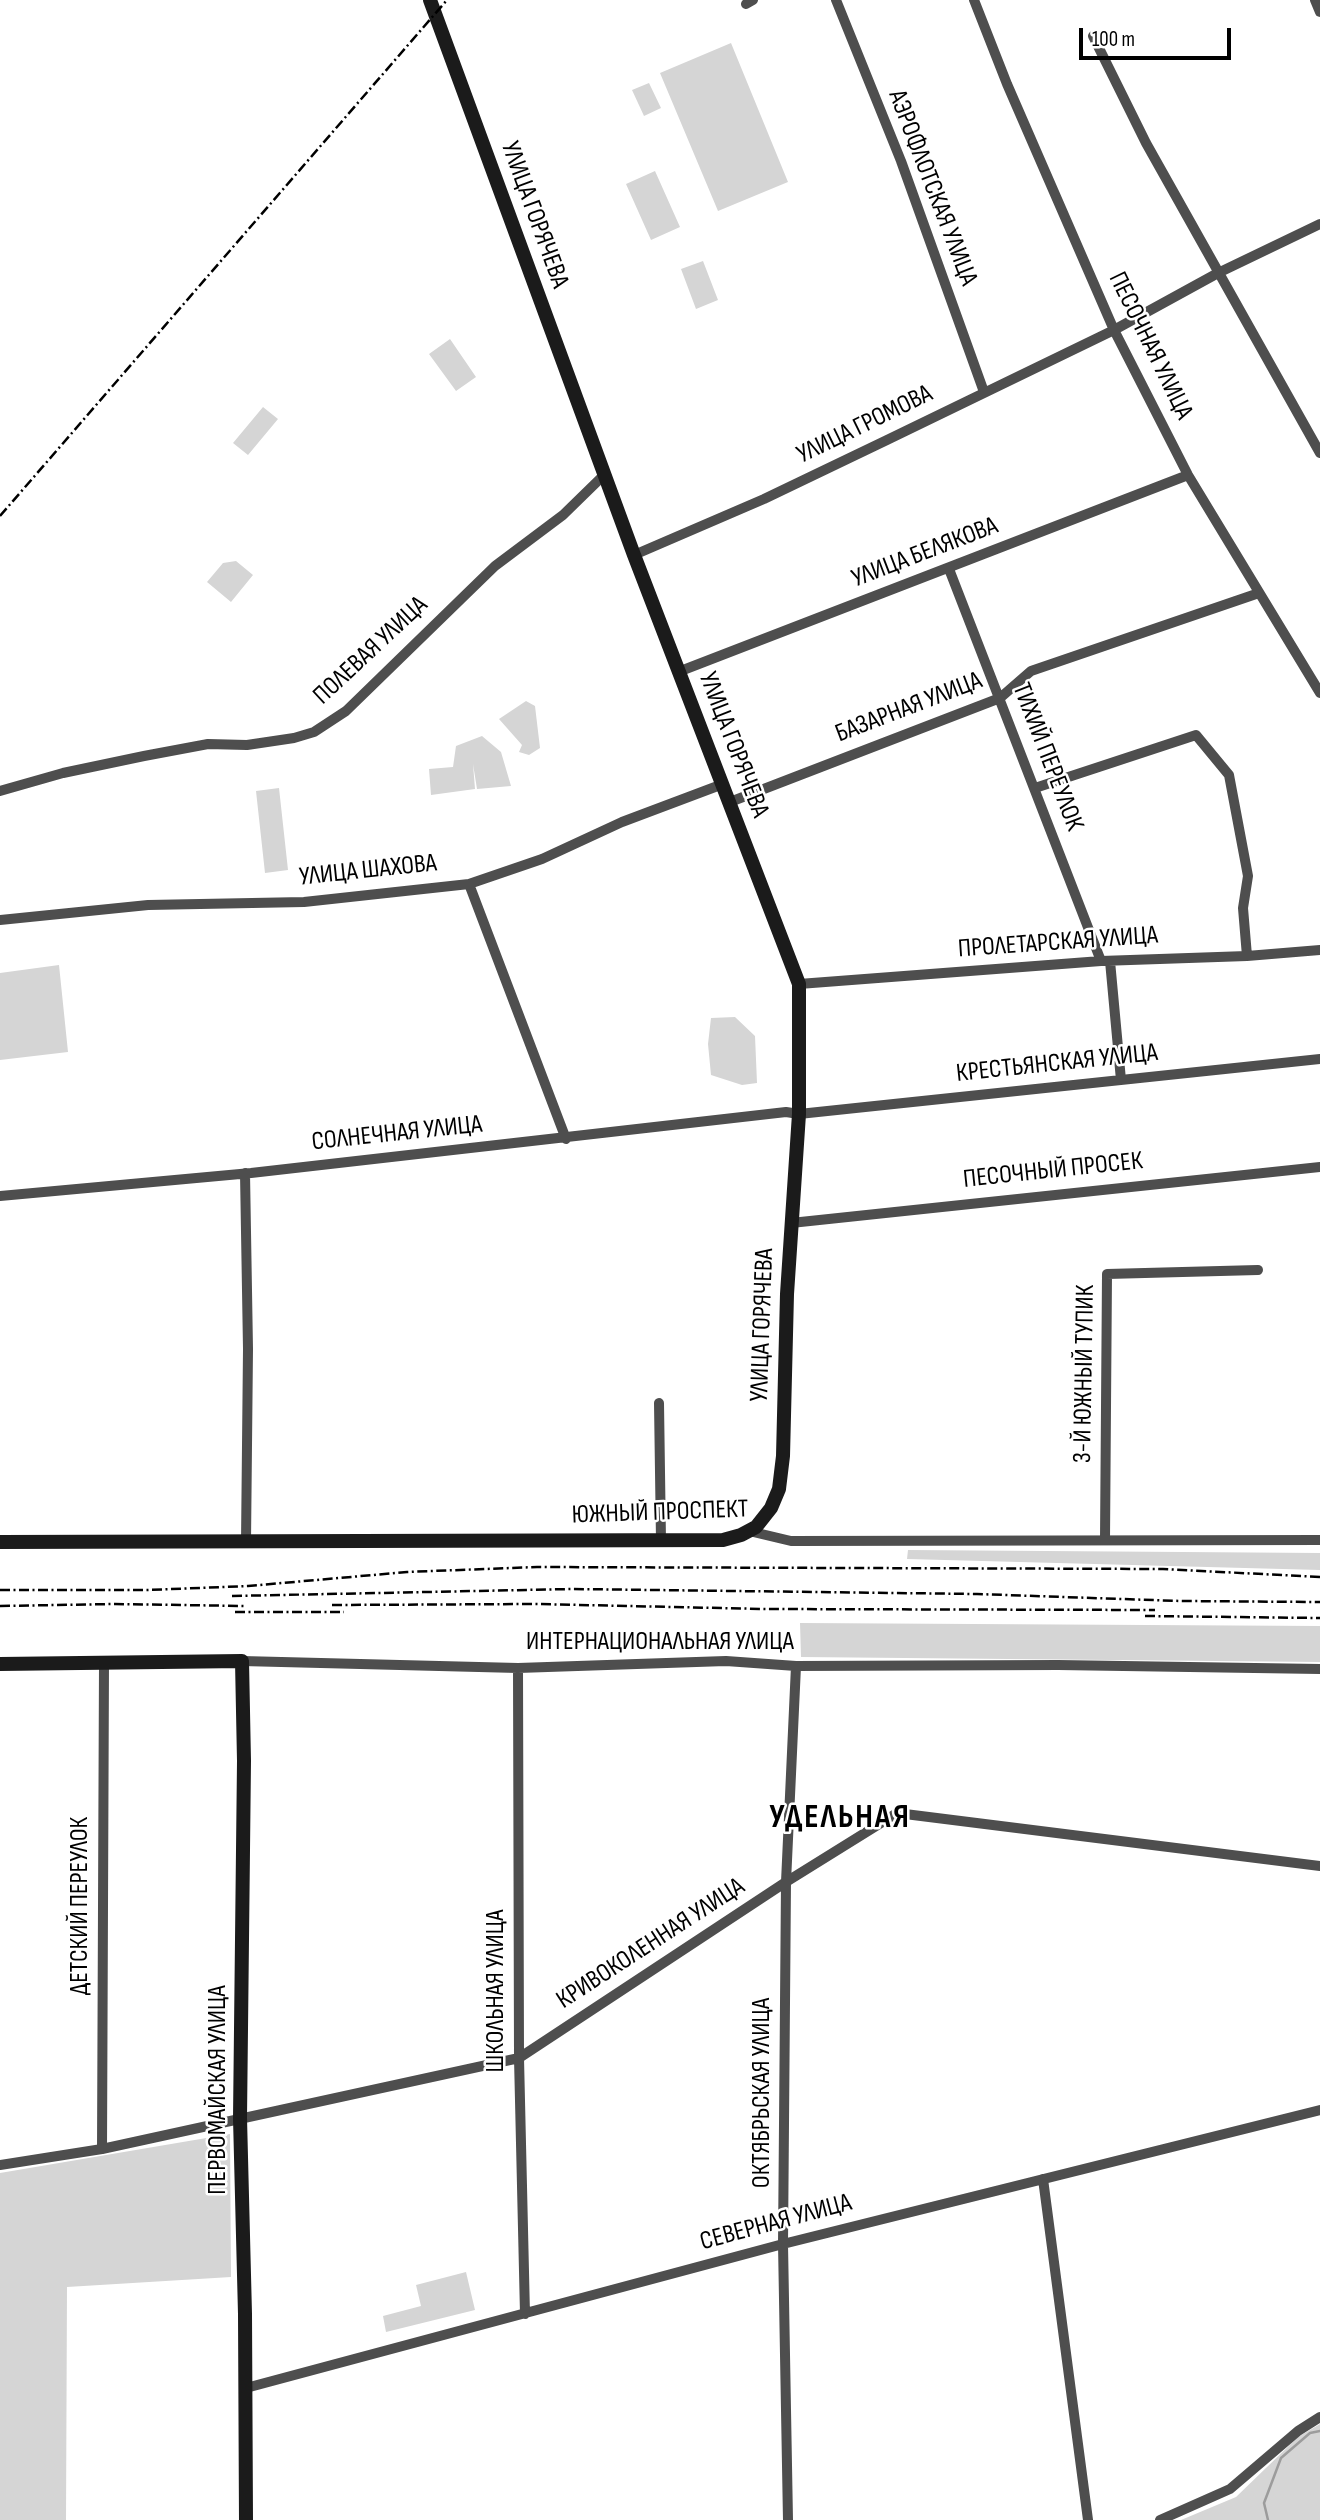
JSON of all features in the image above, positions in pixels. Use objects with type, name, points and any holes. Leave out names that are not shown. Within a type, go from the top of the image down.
[{"type":"main road","name":"УЛИЦА ГОРЯЧЕВА","points":[[430,0],[634,555],[799,984],[799,1114],[791,1223],[781,1479],[771,1508],[749,1531]]},
{"type":"main road","name":"ЮЖНЫЙ ПРОСПЕКТ","points":[[0,1542],[661,1541],[723,1540],[749,1531]]},
{"type":"main road","name":"ИНТЕРНАЦИОНАЛЬНАЯ УЛИЦА","points":[[0,1664],[242,1661]]},
{"type":"main road","name":"ПЕРВОМАЙСКАЯ УЛИЦА","points":[[242,1661],[244,1761],[240,2118],[246,2520]]},
{"type":"street","name":"АЭРОФЛОТСКАЯ УЛИЦА","points":[[836,0],[901,161],[984,392]]},
{"type":"street","name":"ПЕСОЧНАЯ УЛИЦА","points":[[974,0],[1007,84],[1114,330],[1188,475],[1320,693]]},
{"type":"street","points":[[1315,0],[1320,12]]},
{"type":"street","points":[[1093,36],[1146,143],[1320,453]]},
{"type":"street","name":"УЛИЦА ГРОМОВА","points":[[634,555],[764,499],[1114,330],[1218,273],[1320,224]]},
{"type":"street","name":"ПОЛЕВАЯ УЛИЦА","points":[[0,791],[144,756],[208,744],[247,745],[314,732],[346,711],[495,566],[563,515],[605,474]]},
{"type":"street","name":"УЛИЦА БЕЛЯКОВА","points":[[678,672],[1188,475]]},
{"type":"street","name":"ТИХИЙ ПЕРЕУЛОК","points":[[948,569],[1105,961],[1121,1080]]},
{"type":"street","name":"БАЗАРНАЯ УЛИЦА","points":[[730,802],[1000,698],[1031,671],[1259,593]]},
{"type":"street","points":[[1035,788],[1196,734],[1229,775],[1248,876],[1243,908],[1247,956]]},
{"type":"street","name":"УЛИЦА ШАХОВА","points":[[0,920],[148,905],[303,902],[469,884],[542,859],[622,822],[723,784]]},
{"type":"street","points":[[469,884],[566,1139]]},
{"type":"street","name":"ПРОЛЕТАРСКАЯ УЛИЦА","points":[[799,984],[1105,961],[1247,956],[1320,950]]},
{"type":"street","name":"КРЕСТЬЯНСКАЯ УЛИЦА","points":[[799,1114],[1320,1059]]},
{"type":"street","name":"СОЛНЕЧНАЯ УЛИЦА","points":[[0,1196],[566,1139],[777,1113],[799,1114]]},
{"type":"street","name":"ПЕСОЧНЫЙ ПРОСЕК","points":[[791,1223],[1320,1167]]},
{"type":"street","points":[[245,1173],[248,1349],[246,1542]]},
{"type":"street","name":"3-Й ЮЖНЫЙ ТУПИК","points":[[1104,1539],[1107,1274],[1258,1270]]},
{"type":"street","points":[[659,1403],[661,1541]]},
{"type":"street","name":"ЮЖНЫЙ ПРОСПЕКТ","points":[[749,1531],[791,1541],[1320,1540]]},
{"type":"street","name":"ИНТЕРНАЦИОНАЛЬНАЯ УЛИЦА","points":[[242,1661],[518,1668],[726,1661],[796,1666],[1058,1665],[1320,1670]]},
{"type":"street","name":"ДЕТСКИЙ ПЕРЕУЛОК","points":[[102,2149],[104,1663]]},
{"type":"street","name":"ОКТЯБРЬСКАЯ УЛИЦА","points":[[788,2520],[783,2244],[786,1882],[796,1666]]},
{"type":"street","name":"ШКОЛЬНАЯ УЛИЦА","points":[[518,1668],[519,2058],[524,2314]]},
{"type":"street","name":"КРИВОКОЛЕННАЯ УЛИЦА","points":[[0,2165],[102,2149],[519,2058],[786,1882],[897,1813],[1320,1866]]},
{"type":"street","name":"СЕВЕРНАЯ УЛИЦА","points":[[246,2388],[783,2244],[1320,2110]]},
{"type":"street","points":[[1042,2179],[1088,2520]]},
{"type":"street","points":[[1160,2520],[1230,2489],[1298,2431],[1320,2417]]},
{"type":"shaded area","points":[[731,43],[788,182],[718,211],[660,73]]},
{"type":"shaded area","points":[[649,83],[661,108],[644,116],[632,90]]},
{"type":"shaded area","points":[[655,171],[680,227],[651,240],[626,184]]},
{"type":"shaded area","points":[[703,261],[718,300],[696,309],[681,269]]},
{"type":"shaded area","points":[[450,339],[476,377],[456,391],[429,354]]},
{"type":"shaded area","points":[[263,407],[278,419],[248,455],[233,443]]},
{"type":"shaded area","points":[[236,561],[253,575],[231,602],[207,582],[223,563]]},
{"type":"shaded area","points":[[526,701],[535,706],[540,748],[529,755],[519,752],[522,745],[499,719]]},
{"type":"shaded area","points":[[482,736],[501,752],[511,786],[477,789],[473,764],[475,789],[431,795],[429,769],[453,767],[456,746]]},
{"type":"shaded area","points":[[279,788],[288,870],[265,873],[256,791]]},
{"type":"shaded area","points":[[59,965],[68,1052],[0,1060],[0,973]]},
{"type":"shaded area","points":[[735,1017],[755,1036],[757,1083],[742,1085],[711,1075],[708,1044],[711,1018]]},
{"type":"shaded area","points":[[908,1550],[1320,1553],[1320,1570],[907,1559]]},
{"type":"shaded area","points":[[800,1623],[1320,1626],[1320,1662],[801,1657]]},
{"type":"shaded area","points":[[230,2134],[231,2277],[67,2287],[66,2520],[0,2520],[0,2173]]},
{"type":"shaded area","points":[[466,2272],[475,2310],[386,2332],[383,2316],[421,2306],[416,2285]]},
{"type":"shaded area","points":[[1320,2424],[1320,2520],[1181,2520],[1236,2497],[1298,2437]]},
{"type":"waterway","points":[[1268,2520],[1264,2503],[1281,2458],[1310,2433],[1320,2431]]},
{"type":"railway","points":[[0,516],[447,0]]},
{"type":"railway","points":[[0,1590],[148,1590],[248,1586],[407,1572],[537,1567],[1163,1569],[1320,1577]]},
{"type":"railway","points":[[232,1596],[573,1589],[1320,1602]]},
{"type":"railway","points":[[332,1605],[536,1604],[765,1609],[1155,1610]]},
{"type":"railway","points":[[0,1606],[245,1606]]},
{"type":"railway","points":[[235,1612],[344,1612]]},
{"type":"railway","points":[[1145,1616],[1320,1618]]},
{"type":"district","name":"УДЕЛЬНАЯ","points":[[840,1819]]}]
